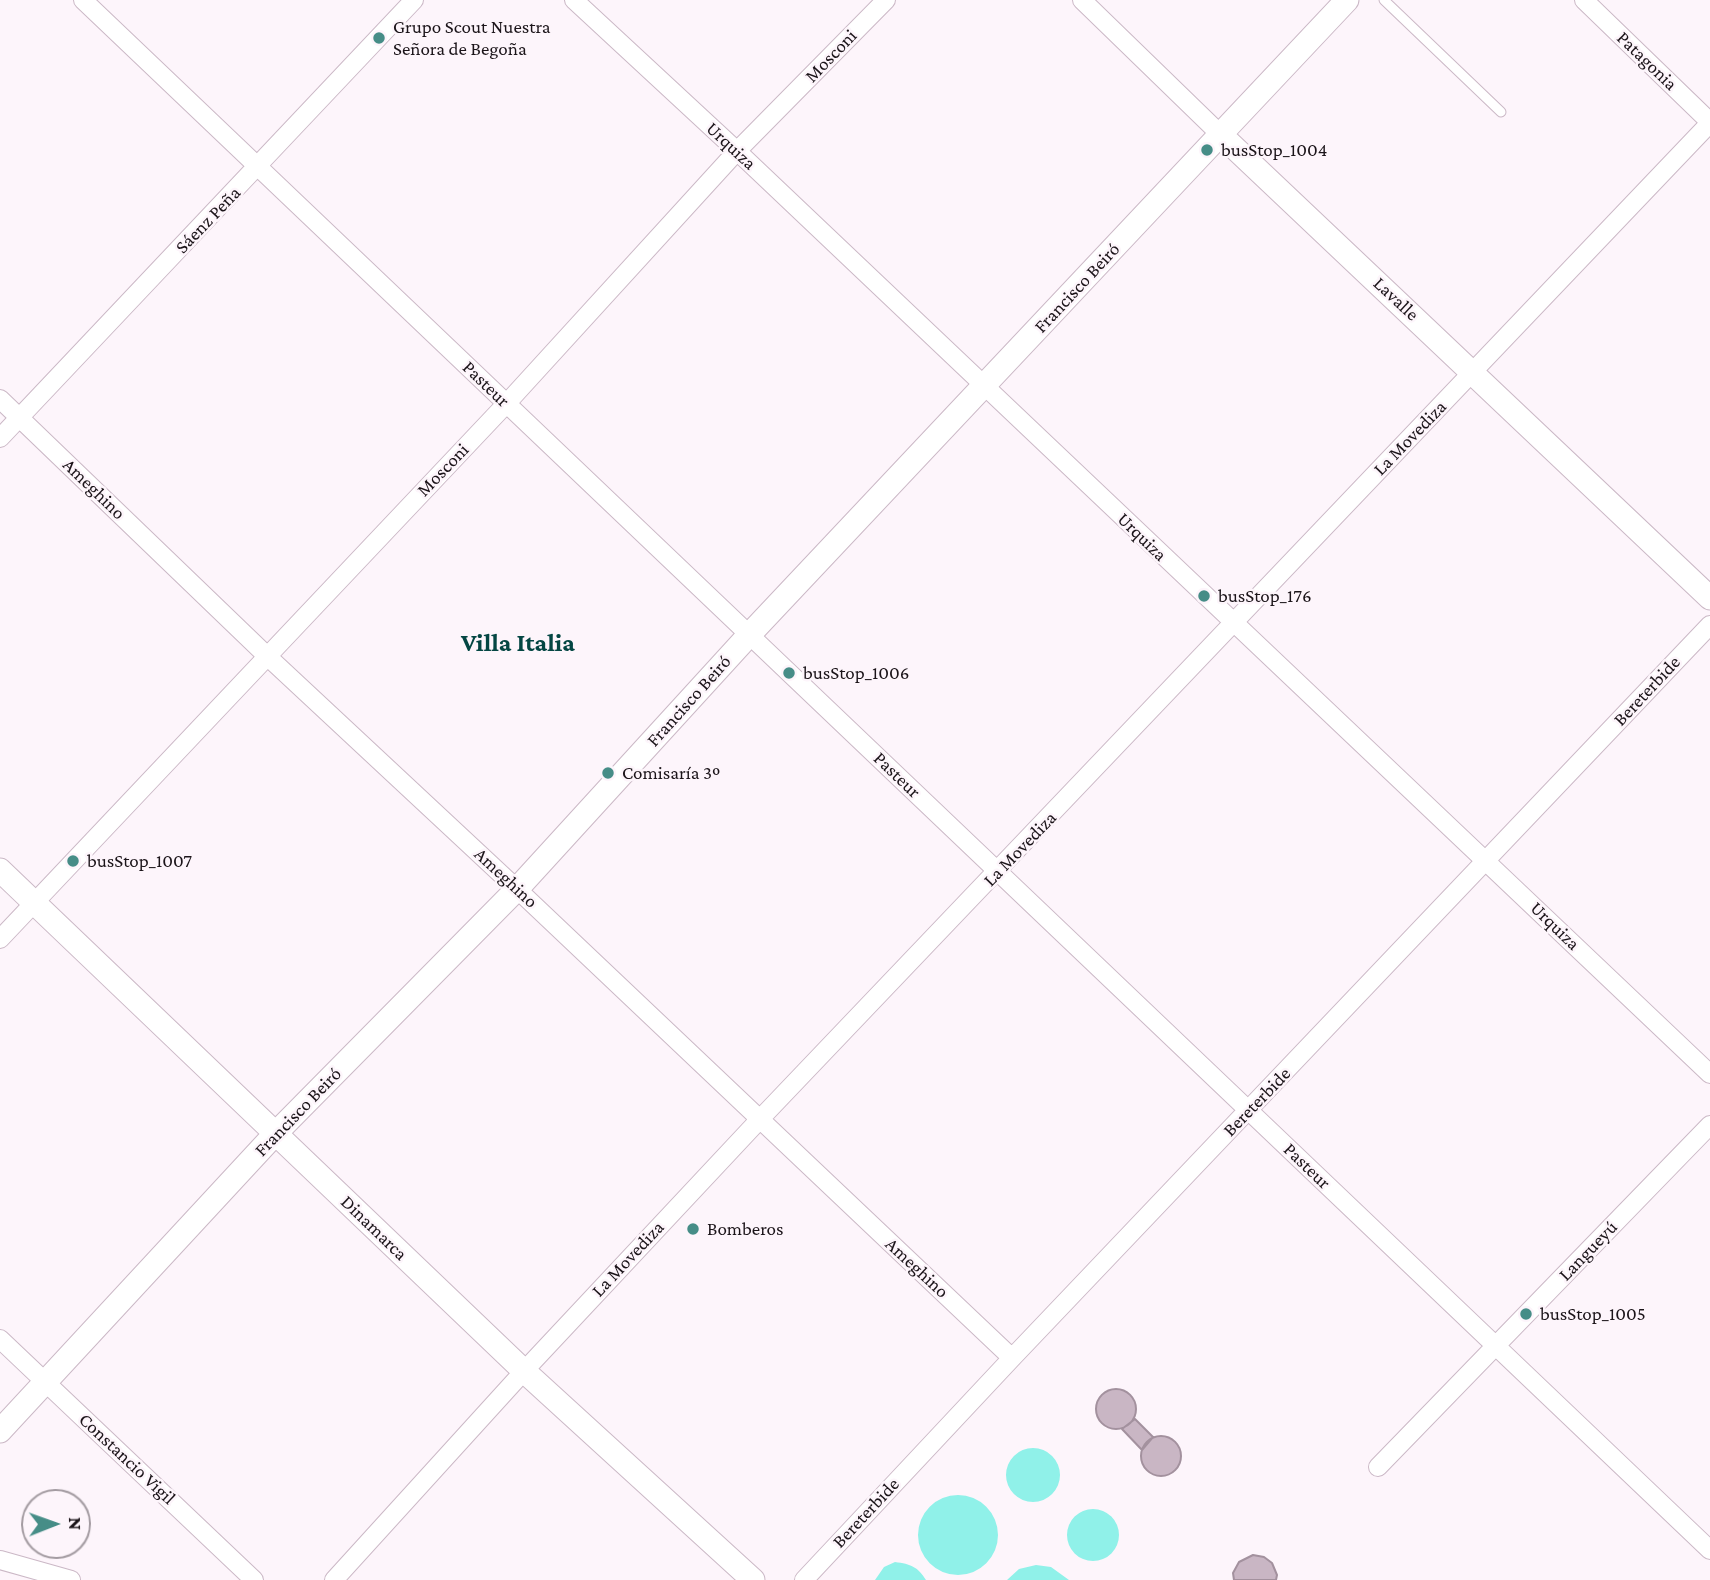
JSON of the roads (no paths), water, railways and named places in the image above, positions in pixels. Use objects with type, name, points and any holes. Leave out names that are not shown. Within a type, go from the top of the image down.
[{"type":"street","name":"Pasteur","points":[[83,0],[1710,1550]]},
{"type":"street","name":"Sáenz Peña","points":[[0,438],[414,0]]},
{"type":"street","name":"Urquiza","points":[[574,0],[737,151],[1710,1074]]},
{"type":"street","name":"Mosconi","points":[[0,939],[507,403],[737,151],[886,0]]},
{"type":"street","name":"Lavalle","points":[[1082,0],[1710,598]]},
{"type":"street","name":"Francisco Beiró","points":[[0,1431],[275,1134],[517,889],[749,635],[1347,0]]},
{"type":"street","name":"Patagonia","points":[[1584,0],[1710,122]]},
{"type":"street","name":"La Movediza","points":[[334,1580],[524,1371],[760,1119],[1710,122]]},
{"type":"street","name":"Ameghino","points":[[0,399],[266,655],[1012,1358]]},
{"type":"street","name":"Bereterbide","points":[[803,1580],[1710,625]]},
{"type":"street","name":"Dinamarca","points":[[0,870],[524,1371],[752,1580]]},
{"type":"street","name":"Langueyú","points":[[1378,1467],[1710,1125]]},
{"type":"street","name":"Constancio Vigil","points":[[0,1339],[254,1580]]},
{"type":"street","points":[[0,1560],[71,1580]]},
{"type":"lane","points":[[1384,0],[1501,112]]},
{"type":"water","points":[[1033,1448],[1052,1456],[1060,1475],[1052,1494],[1033,1502],[1014,1494],[1006,1475],[1014,1456]]},
{"type":"water","points":[[958,1495],[973,1498],[986,1507],[995,1520],[998,1535],[995,1550],[986,1563],[973,1572],[958,1575],[943,1572],[930,1563],[921,1550],[918,1535],[921,1520],[930,1507],[943,1498]]},
{"type":"water","points":[[1093,1509],[1103,1511],[1111,1517],[1117,1525],[1117,1545],[1111,1553],[1103,1559],[1093,1561],[1083,1559],[1075,1553],[1069,1545],[1067,1535],[1069,1525],[1075,1517],[1083,1511]]},
{"type":"water","points":[[895,1562],[914,1567],[926,1580],[875,1580],[884,1567]]},
{"type":"water","points":[[1036,1565],[1051,1567],[1069,1580],[1007,1580],[1019,1569]]},
{"type":"place","name":"Grupo Scout Nuestra Señora de Begoña","points":[[379,38]]},
{"type":"place","name":"busStop_1004","points":[[1207,150]]},
{"type":"place","name":"busStop_176","points":[[1204,596]]},
{"type":"place","name":"busStop_1006","points":[[789,673]]},
{"type":"place","name":"Comisaría 3º","points":[[608,773]]},
{"type":"place","name":"busStop_1007","points":[[73,861]]},
{"type":"place","name":"Bomberos","points":[[693,1229]]},
{"type":"place","name":"busStop_1005","points":[[1526,1314]]},
{"type":"district","name":"Villa Italia","points":[[518,643]]}]
